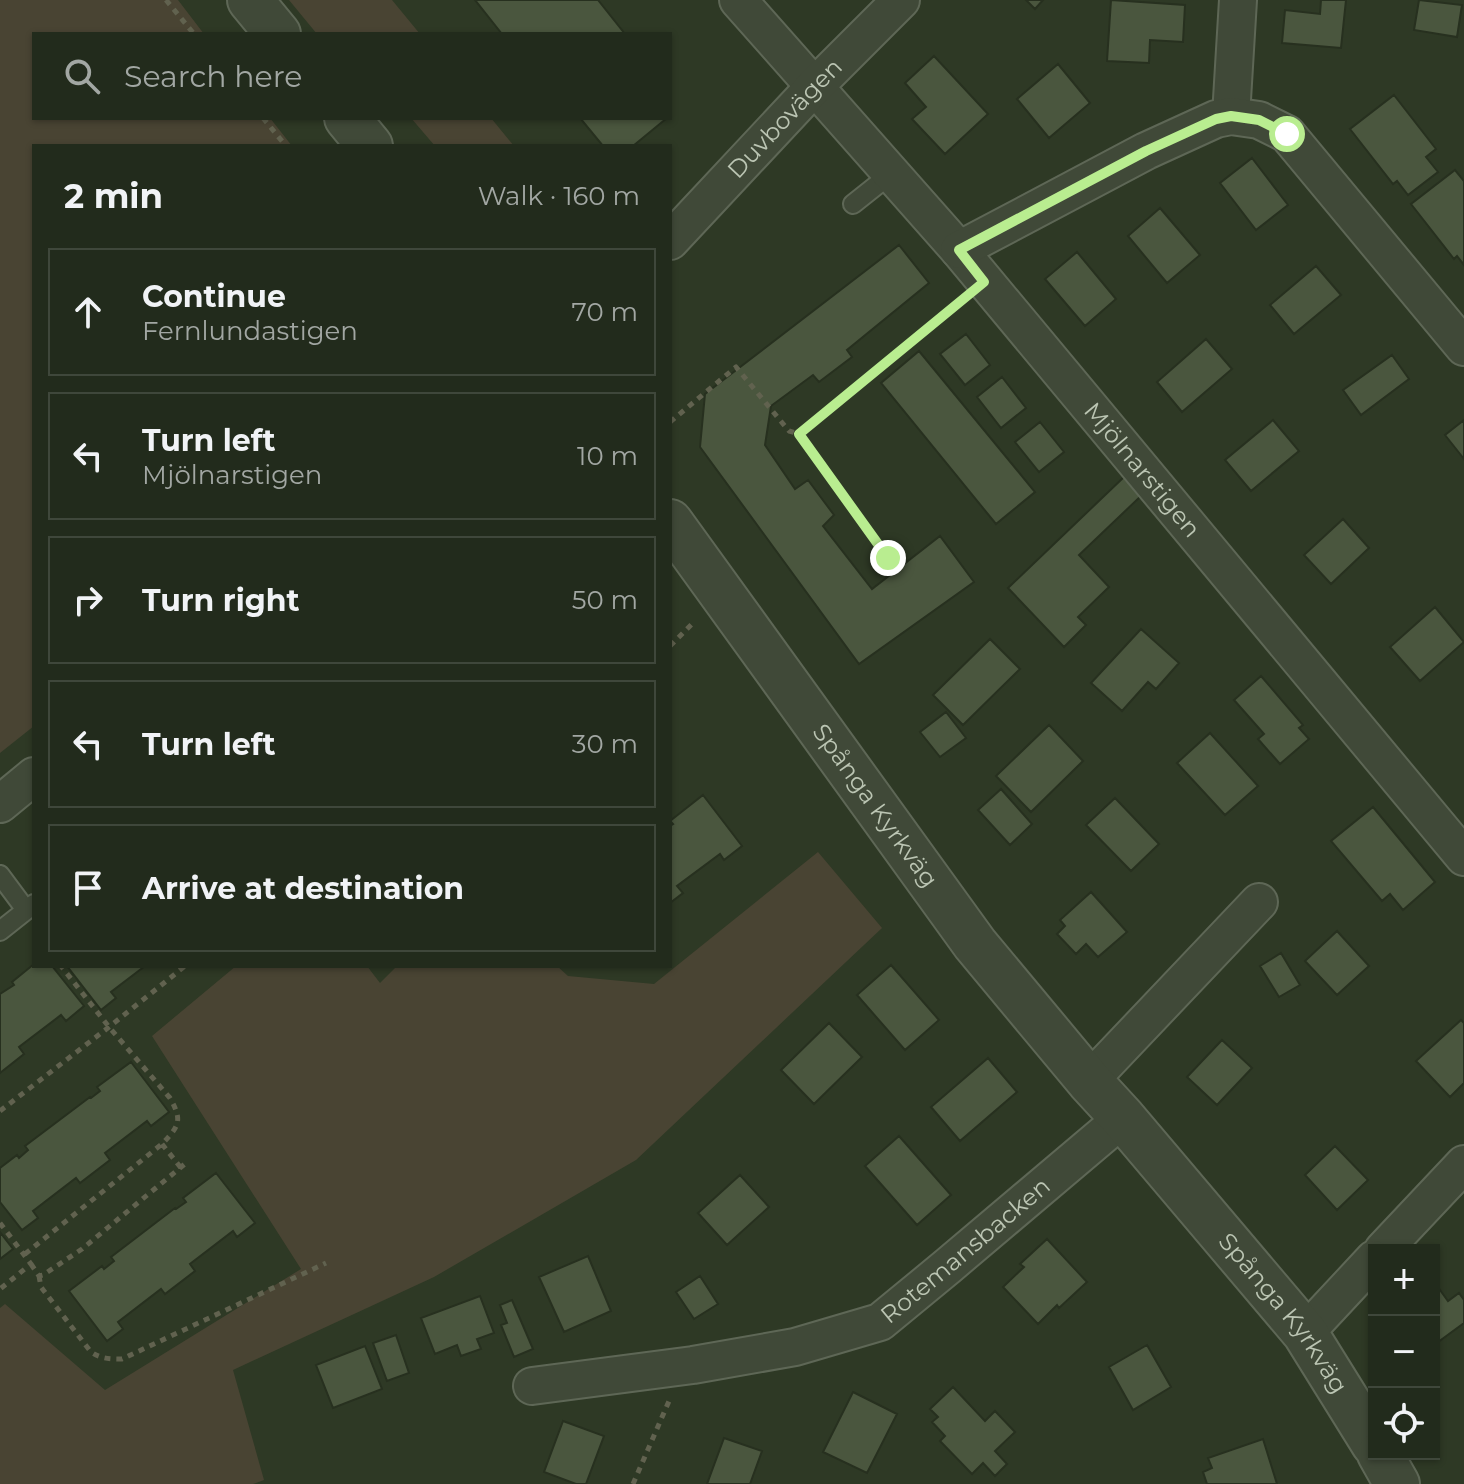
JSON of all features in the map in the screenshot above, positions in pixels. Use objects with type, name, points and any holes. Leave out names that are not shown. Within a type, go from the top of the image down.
[{"type":"street","points":[[250,0],[276,32]]},
{"type":"street","name":"Mjölnarstigen","points":[[738,0],[959,250],[1464,857]]},
{"type":"street","name":"Duvbovägen","points":[[672,239],[814,87],[901,0]]},
{"type":"street","points":[[1231,116],[1238,0]]},
{"type":"street","points":[[959,250],[1146,151],[1216,119],[1231,116],[1259,120],[1287,134],[1464,347]]},
{"type":"street","points":[[349,120],[368,144]]},
{"type":"street","name":"Spånga Kyrkväg","points":[[672,525],[975,944],[1305,1333],[1368,1434]]},
{"type":"street","points":[[0,804],[32,778]]},
{"type":"street","points":[[1089,1081],[1259,902]]},
{"type":"street","name":"Rotemansbacken","points":[[532,1386],[693,1365],[795,1347],[880,1322],[1123,1118]]},
{"type":"street","points":[[1389,1244],[1464,1164]]},
{"type":"street","points":[[1305,1333],[1368,1265]]},
{"type":"street","points":[[1383,1460],[1397,1484]]},
{"type":"lane","points":[[853,204],[892,173]]},
{"type":"lane","points":[[0,875],[30,907],[0,931]]},
{"type":"path","points":[[166,0],[192,32]]},
{"type":"path","points":[[265,120],[284,144]]},
{"type":"path","points":[[799,434],[984,282]]},
{"type":"path","points":[[672,420],[736,367],[789,431],[799,434],[888,558]]},
{"type":"path","points":[[672,644],[700,617]]},
{"type":"path","points":[[25,1254],[162,1144],[177,1128],[177,1110],[170,1098],[63,968]]},
{"type":"path","points":[[0,1111],[183,968]]},
{"type":"path","points":[[39,1276],[82,1249],[184,1165],[162,1144]]},
{"type":"path","points":[[0,1223],[25,1254],[39,1276],[41,1287],[91,1352],[108,1359],[122,1359],[326,1263]]},
{"type":"path","points":[[0,1289],[31,1264]]},
{"type":"path","points":[[633,1484],[672,1393],[693,1365]]},
{"type":"shaded area","points":[[0,0],[178,0],[202,32],[32,32],[32,120],[272,120],[290,144],[32,144],[32,728],[0,753]]},
{"type":"shaded area","points":[[289,0],[392,0],[418,32],[315,32]]},
{"type":"shaded area","points":[[413,120],[493,120],[512,144],[433,144]]},
{"type":"shaded area","points":[[818,852],[882,928],[636,1160],[434,1277],[233,1370],[264,1480],[253,1484],[0,1484],[0,1308],[5,1304],[105,1390],[301,1269],[152,1036],[234,968],[369,968],[380,983],[395,968],[559,968],[568,976],[654,984]]},
{"type":"building","points":[[475,0],[598,0],[623,32],[500,32]]},
{"type":"building","points":[[1026,0],[1043,0],[1035,9]]},
{"type":"building","points":[[1111,0],[1185,5],[1183,42],[1150,40],[1149,63],[1107,61]]},
{"type":"building","points":[[1321,0],[1346,0],[1341,48],[1282,43],[1285,10],[1320,14]]},
{"type":"building","points":[[1419,0],[1462,5],[1457,37],[1414,30]]},
{"type":"building","points":[[934,56],[988,114],[945,154],[912,119],[926,107],[905,83]]},
{"type":"building","points":[[1058,64],[1090,103],[1049,138],[1017,99]]},
{"type":"building","points":[[1394,95],[1436,149],[1426,157],[1438,172],[1408,195],[1397,181],[1393,184],[1350,129]]},
{"type":"building","points":[[582,120],[665,120],[635,144],[601,144]]},
{"type":"building","points":[[1252,158],[1288,205],[1256,230],[1220,183]]},
{"type":"building","points":[[1455,170],[1464,181],[1464,265],[1457,256],[1454,259],[1411,204]]},
{"type":"building","points":[[1160,208],[1200,255],[1167,283],[1128,236]]},
{"type":"building","points":[[899,245],[929,283],[847,350],[852,357],[819,382],[813,375],[771,406],[765,445],[795,489],[808,480],[834,515],[823,526],[872,589],[940,536],[974,582],[859,664],[700,447],[705,394]]},
{"type":"building","points":[[1077,252],[1116,299],[1085,326],[1045,279]]},
{"type":"building","points":[[1316,266],[1341,295],[1294,334],[1270,305]]},
{"type":"building","points":[[966,334],[990,365],[965,385],[940,354]]},
{"type":"building","points":[[1206,339],[1232,369],[1182,412],[1157,382]]},
{"type":"building","points":[[919,351],[1035,492],[996,524],[881,383]]},
{"type":"building","points":[[1392,355],[1409,379],[1361,415],[1343,390]]},
{"type":"building","points":[[1002,377],[1026,408],[1001,428],[977,397]]},
{"type":"building","points":[[1273,420],[1299,451],[1251,491],[1225,460]]},
{"type":"building","points":[[1464,420],[1464,459],[1445,435]]},
{"type":"building","points":[[1040,422],[1064,452],[1039,472],[1015,442]]},
{"type":"building","points":[[1125,476],[1142,495],[1079,555],[1109,587],[1078,617],[1086,625],[1064,647],[1008,588]]},
{"type":"building","points":[[1343,519],[1369,548],[1331,584],[1304,555]]},
{"type":"building","points":[[1435,607],[1464,642],[1420,681],[1390,647]]},
{"type":"building","points":[[1141,629],[1179,663],[1156,689],[1148,682],[1122,711],[1091,683]]},
{"type":"building","points":[[990,639],[1020,669],[963,725],[933,695]]},
{"type":"building","points":[[1261,676],[1303,725],[1299,728],[1309,739],[1280,764],[1258,739],[1264,734],[1234,700]]},
{"type":"building","points":[[946,712],[966,738],[940,757],[920,732]]},
{"type":"building","points":[[1049,725],[1083,761],[1031,812],[996,776]]},
{"type":"building","points":[[1210,733],[1258,786],[1225,815],[1177,763]]},
{"type":"building","points":[[1001,789],[1032,824],[1010,845],[978,810]]},
{"type":"building","points":[[703,795],[742,846],[724,860],[720,854],[677,886],[683,893],[672,901],[673,824],[672,819]]},
{"type":"building","points":[[1115,798],[1159,844],[1131,871],[1086,825]]},
{"type":"building","points":[[1373,807],[1435,882],[1403,910],[1390,894],[1382,901],[1331,841]]},
{"type":"building","points":[[1091,892],[1127,932],[1098,957],[1086,944],[1076,954],[1057,934],[1065,926],[1060,920]]},
{"type":"building","points":[[1337,931],[1369,966],[1337,995],[1305,961]]},
{"type":"building","points":[[1281,953],[1300,985],[1279,997],[1260,966]]},
{"type":"building","points":[[891,965],[939,1020],[905,1050],[857,995]]},
{"type":"building","points":[[32,966],[54,968],[84,1006],[66,1021],[61,1015],[19,1047],[24,1054],[0,1073],[0,994],[14,985],[12,982]]},
{"type":"building","points":[[69,968],[142,968],[111,992],[116,998],[101,1010]]},
{"type":"building","points":[[1461,1020],[1464,1023],[1464,1083],[1450,1097],[1416,1061]]},
{"type":"building","points":[[829,1023],[862,1057],[814,1104],[781,1070]]},
{"type":"building","points":[[1222,1040],[1252,1068],[1217,1105],[1187,1077]]},
{"type":"building","points":[[988,1058],[1017,1092],[960,1141],[931,1107]]},
{"type":"building","points":[[131,1062],[169,1112],[151,1126],[147,1121],[105,1153],[110,1160],[80,1183],[76,1178],[33,1211],[38,1218],[22,1230],[0,1202],[0,1168],[17,1155],[19,1158],[28,1150],[25,1146],[100,1091],[97,1087]]},
{"type":"building","points":[[899,1136],[951,1195],[917,1225],[865,1166]]},
{"type":"building","points":[[1335,1146],[1368,1180],[1337,1210],[1305,1175]]},
{"type":"building","points":[[216,1173],[255,1223],[237,1237],[233,1231],[190,1264],[195,1271],[165,1294],[161,1289],[118,1322],[123,1329],[107,1341],[69,1291],[102,1266],[104,1269],[114,1261],[111,1257],[186,1202],[183,1198]]},
{"type":"building","points":[[740,1175],[769,1207],[727,1245],[698,1213]]},
{"type":"building","points":[[0,1232],[13,1249],[0,1259]]},
{"type":"building","points":[[1047,1239],[1087,1282],[1038,1324],[1003,1287],[1024,1267],[1020,1264]]},
{"type":"building","points":[[588,1256],[611,1311],[564,1332],[539,1277]]},
{"type":"building","points":[[700,1276],[718,1304],[694,1319],[676,1292]]},
{"type":"building","points":[[1440,1290],[1448,1301],[1459,1293],[1464,1300],[1464,1323],[1440,1341]]},
{"type":"building","points":[[480,1296],[494,1333],[477,1339],[481,1349],[461,1356],[457,1345],[435,1354],[421,1318]]},
{"type":"building","points":[[512,1300],[533,1349],[514,1357],[501,1325],[507,1323],[500,1305]]},
{"type":"building","points":[[396,1335],[409,1373],[387,1381],[373,1343]]},
{"type":"building","points":[[1147,1345],[1171,1387],[1133,1410],[1109,1367]]},
{"type":"building","points":[[365,1346],[382,1389],[333,1408],[316,1365]]},
{"type":"building","points":[[953,1387],[985,1421],[995,1411],[1015,1432],[995,1451],[1007,1464],[995,1476],[983,1463],[972,1474],[940,1441],[945,1436],[932,1422],[938,1417],[930,1409]]},
{"type":"building","points":[[853,1392],[897,1414],[867,1473],[823,1452]]},
{"type":"building","points":[[563,1421],[604,1436],[586,1484],[576,1484],[544,1472]]},
{"type":"building","points":[[724,1438],[762,1451],[750,1484],[707,1484]]},
{"type":"building","points":[[1263,1439],[1277,1484],[1207,1484],[1203,1472],[1212,1468],[1208,1458]]},
{"type":"route","points":[[888,558],[799,434],[984,282],[959,250],[1146,151],[1216,119],[1231,116],[1259,120],[1287,134]]}]
